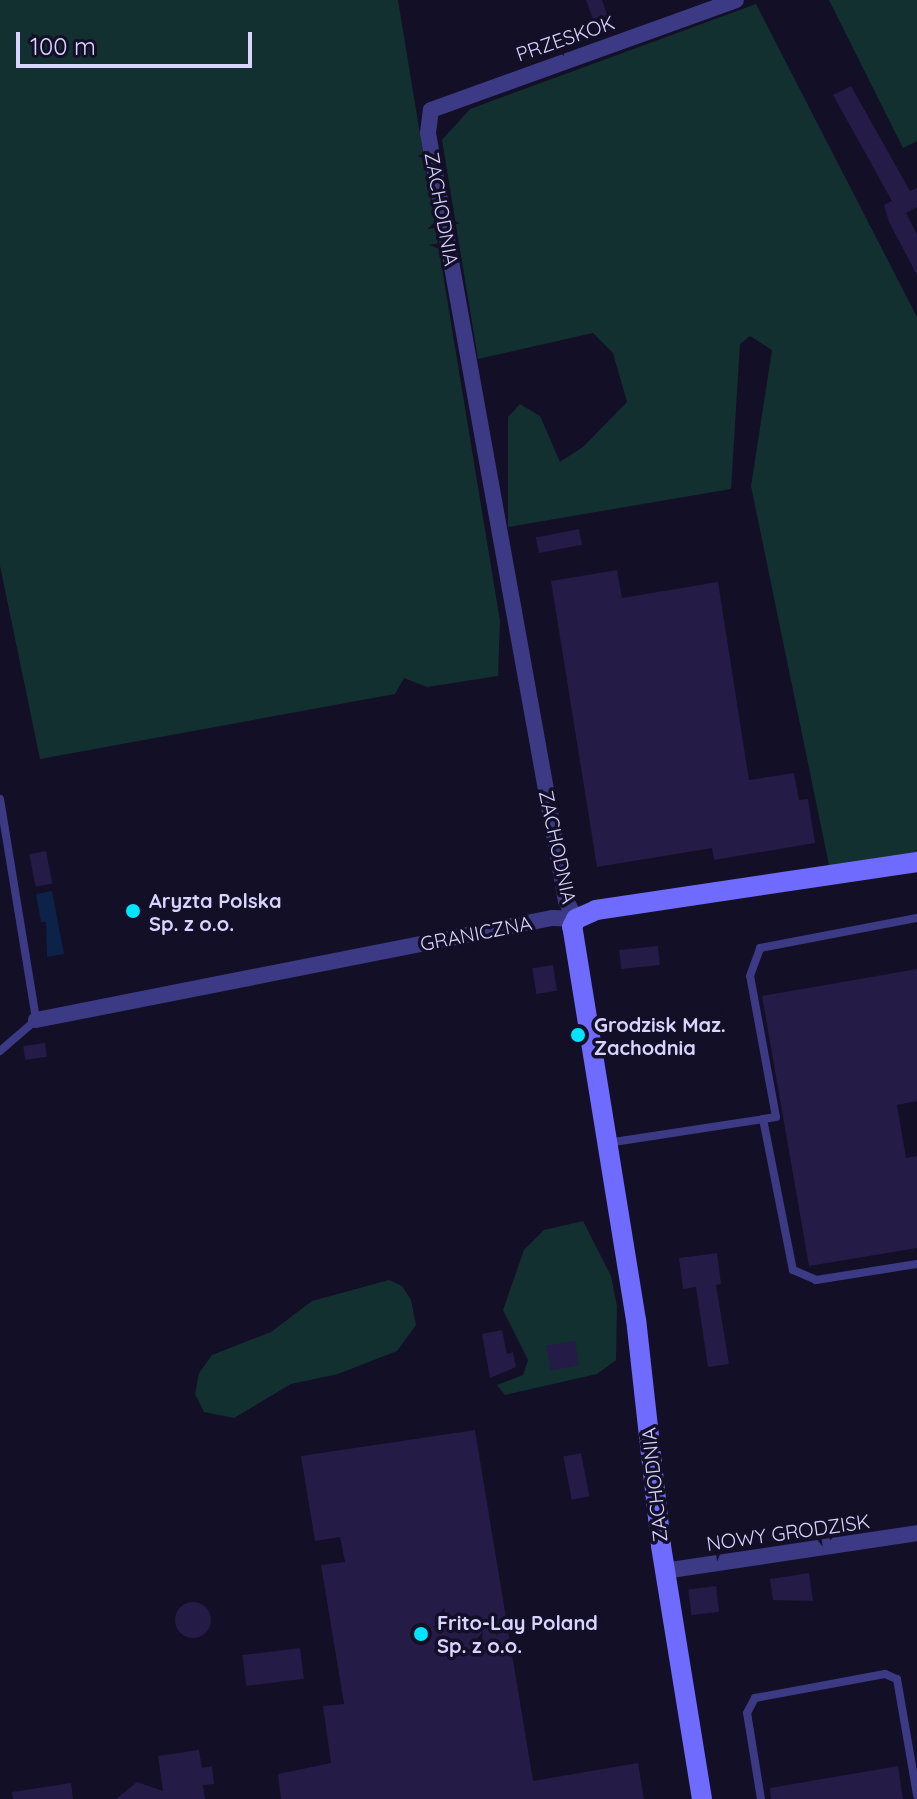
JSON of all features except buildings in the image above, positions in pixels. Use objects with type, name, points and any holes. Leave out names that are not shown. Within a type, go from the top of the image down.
[{"type":"street","name":"PRZESKOK","points":[[428,133],[431,110],[451,100],[736,0]]},
{"type":"street","name":"ZACHODNIA","points":[[428,133],[566,901],[576,919],[572,936],[636,1320],[664,1571],[702,1799]]},
{"type":"street","name":"GRANICZNA","points":[[36,1020],[552,918],[576,919],[596,910],[917,862]]},
{"type":"street","name":"NOWY GRODZISK","points":[[664,1571],[917,1533]]},
{"type":"lane","points":[[0,799],[36,1020],[0,1051]]},
{"type":"lane","points":[[606,1143],[776,1117],[750,976],[760,948],[917,918]]},
{"type":"lane","points":[[763,1119],[793,1270],[816,1280],[917,1264]]},
{"type":"lane","points":[[761,1799],[747,1713],[755,1698],[885,1674],[897,1679],[917,1795]]},
{"type":"green space","points":[[0,0],[398,0],[500,621],[498,676],[427,687],[404,678],[395,694],[40,759],[0,566]]},
{"type":"green space","points":[[829,0],[917,0],[917,141],[903,148]]},
{"type":"green space","points":[[756,4],[917,317],[917,855],[830,870],[751,486],[772,350],[750,336],[740,344],[731,489],[508,527],[508,417],[520,404],[540,416],[560,462],[583,447],[627,402],[613,353],[593,333],[478,359],[442,140],[470,109]]},
{"type":"green space","points":[[583,1221],[611,1276],[617,1306],[616,1360],[597,1374],[505,1395],[497,1385],[523,1375],[528,1360],[503,1310],[524,1250],[544,1230]]},
{"type":"green space","points":[[389,1280],[402,1286],[411,1300],[416,1325],[397,1351],[338,1374],[291,1384],[234,1418],[204,1412],[195,1394],[199,1373],[212,1355],[271,1332],[312,1301]]},
{"type":"water","points":[[52,891],[64,954],[47,957],[46,922],[41,922],[36,894]]},
{"type":"place","name":"Aryzta Polska Sp. z o.o.","points":[[133,911]]},
{"type":"place","name":"Grodzisk Maz. Zachodnia","points":[[578,1035]]},
{"type":"place","name":"Frito-Lay Poland Sp. z o.o.","points":[[421,1634]]}]
